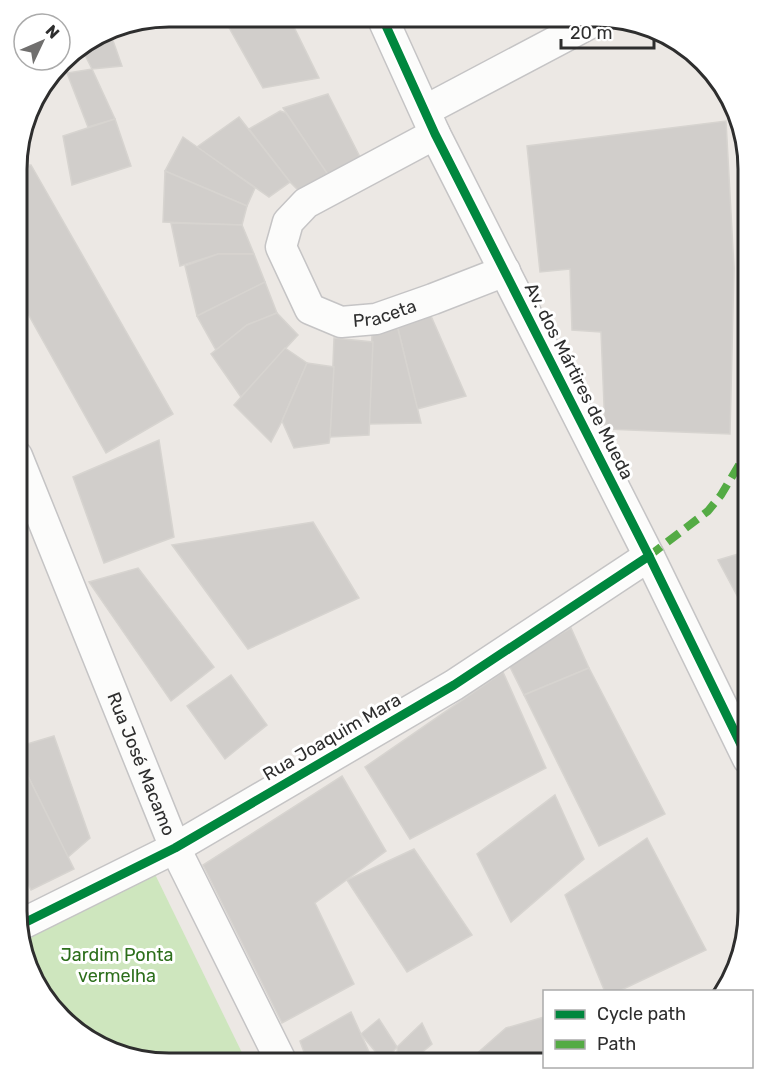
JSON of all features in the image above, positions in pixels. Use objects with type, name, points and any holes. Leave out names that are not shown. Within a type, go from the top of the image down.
[{"type":"street","name":"Av. dos Mártires de Mueda","points":[[387,27],[430,122],[649,556],[738,738]]},
{"type":"street","name":"Praceta","points":[[505,271],[376,319],[341,322],[310,309],[281,247],[288,222],[306,203],[430,122],[585,27]]},
{"type":"street","name":"Rua José Macamo","points":[[27,481],[175,848],[277,1053]]},
{"type":"street","name":"Rua Joaquim Mara","points":[[28,920],[175,848],[454,685],[649,556]]},
{"type":"green space","name":"Jardim Ponta vermelha","points":[[151,866],[242,1053],[151,1052],[132,1048],[98,1034],[69,1011],[51,990],[35,957],[28,926]]},
{"type":"building","points":[[229,27],[294,27],[319,78],[263,88]]},
{"type":"building","points":[[112,39],[122,66],[92,69],[85,55]]},
{"type":"building","points":[[92,69],[115,119],[88,127],[67,73]]},
{"type":"building","points":[[328,94],[363,163],[331,180],[283,108]]},
{"type":"building","points":[[280,111],[286,113],[329,176],[300,192],[249,129]]},
{"type":"building","points":[[239,117],[290,182],[269,197],[197,147]]},
{"type":"building","points":[[115,119],[131,166],[72,185],[63,136]]},
{"type":"building","points":[[726,121],[734,268],[730,434],[605,429],[601,332],[572,330],[570,269],[540,272],[527,146]]},
{"type":"building","points":[[183,137],[255,188],[247,206],[165,171]]},
{"type":"building","points":[[27,165],[31,165],[173,414],[106,453],[27,312]]},
{"type":"building","points":[[165,171],[247,206],[242,225],[163,222]]},
{"type":"building","points":[[171,223],[242,225],[254,254],[218,254],[180,266]]},
{"type":"building","points":[[218,254],[254,254],[265,282],[197,316],[185,266]]},
{"type":"building","points":[[265,282],[277,313],[247,325],[216,350],[197,316]]},
{"type":"building","points":[[277,313],[298,335],[241,397],[211,354],[247,325]]},
{"type":"building","points":[[431,316],[466,396],[417,409],[396,320]]},
{"type":"building","points":[[397,325],[421,423],[369,424],[372,333]]},
{"type":"building","points":[[334,338],[373,342],[369,435],[330,437]]},
{"type":"building","points":[[285,348],[307,363],[271,442],[234,405]]},
{"type":"building","points":[[307,363],[334,367],[330,437],[329,443],[294,448],[282,421]]},
{"type":"building","points":[[159,440],[174,537],[104,563],[73,477]]},
{"type":"building","points":[[313,522],[359,598],[248,649],[172,545]]},
{"type":"building","points":[[738,554],[738,597],[718,560]]},
{"type":"building","points":[[138,568],[214,667],[171,701],[89,582]]},
{"type":"building","points":[[571,628],[589,668],[524,695],[508,663]]},
{"type":"building","points":[[589,668],[665,814],[599,846],[524,695]]},
{"type":"building","points":[[503,672],[546,768],[410,839],[365,767]]},
{"type":"building","points":[[231,675],[267,725],[225,759],[187,706]]},
{"type":"building","points":[[54,736],[90,838],[68,857],[27,774],[27,744]]},
{"type":"building","points":[[27,774],[74,869],[31,890],[27,882]]},
{"type":"building","points":[[342,776],[386,851],[315,903],[354,984],[282,1023],[203,865]]},
{"type":"building","points":[[555,795],[584,859],[511,922],[477,854]]},
{"type":"building","points":[[647,838],[706,950],[621,990],[604,990],[565,895]]},
{"type":"building","points":[[414,849],[472,935],[407,972],[347,880]]},
{"type":"building","points":[[351,1012],[369,1053],[304,1053],[300,1041]]},
{"type":"building","points":[[543,1017],[543,1053],[477,1053],[506,1028]]},
{"type":"building","points":[[379,1019],[397,1047],[392,1053],[377,1053],[361,1034]]},
{"type":"building","points":[[422,1023],[432,1044],[421,1053],[397,1053],[397,1047]]},
{"type":"marked path","points":[[649,556],[708,511],[738,467]]},
{"type":"cycle path","points":[[387,27],[435,134],[649,556],[738,738]]},
{"type":"cycle path","points":[[28,921],[175,848],[454,685],[649,556]]}]
